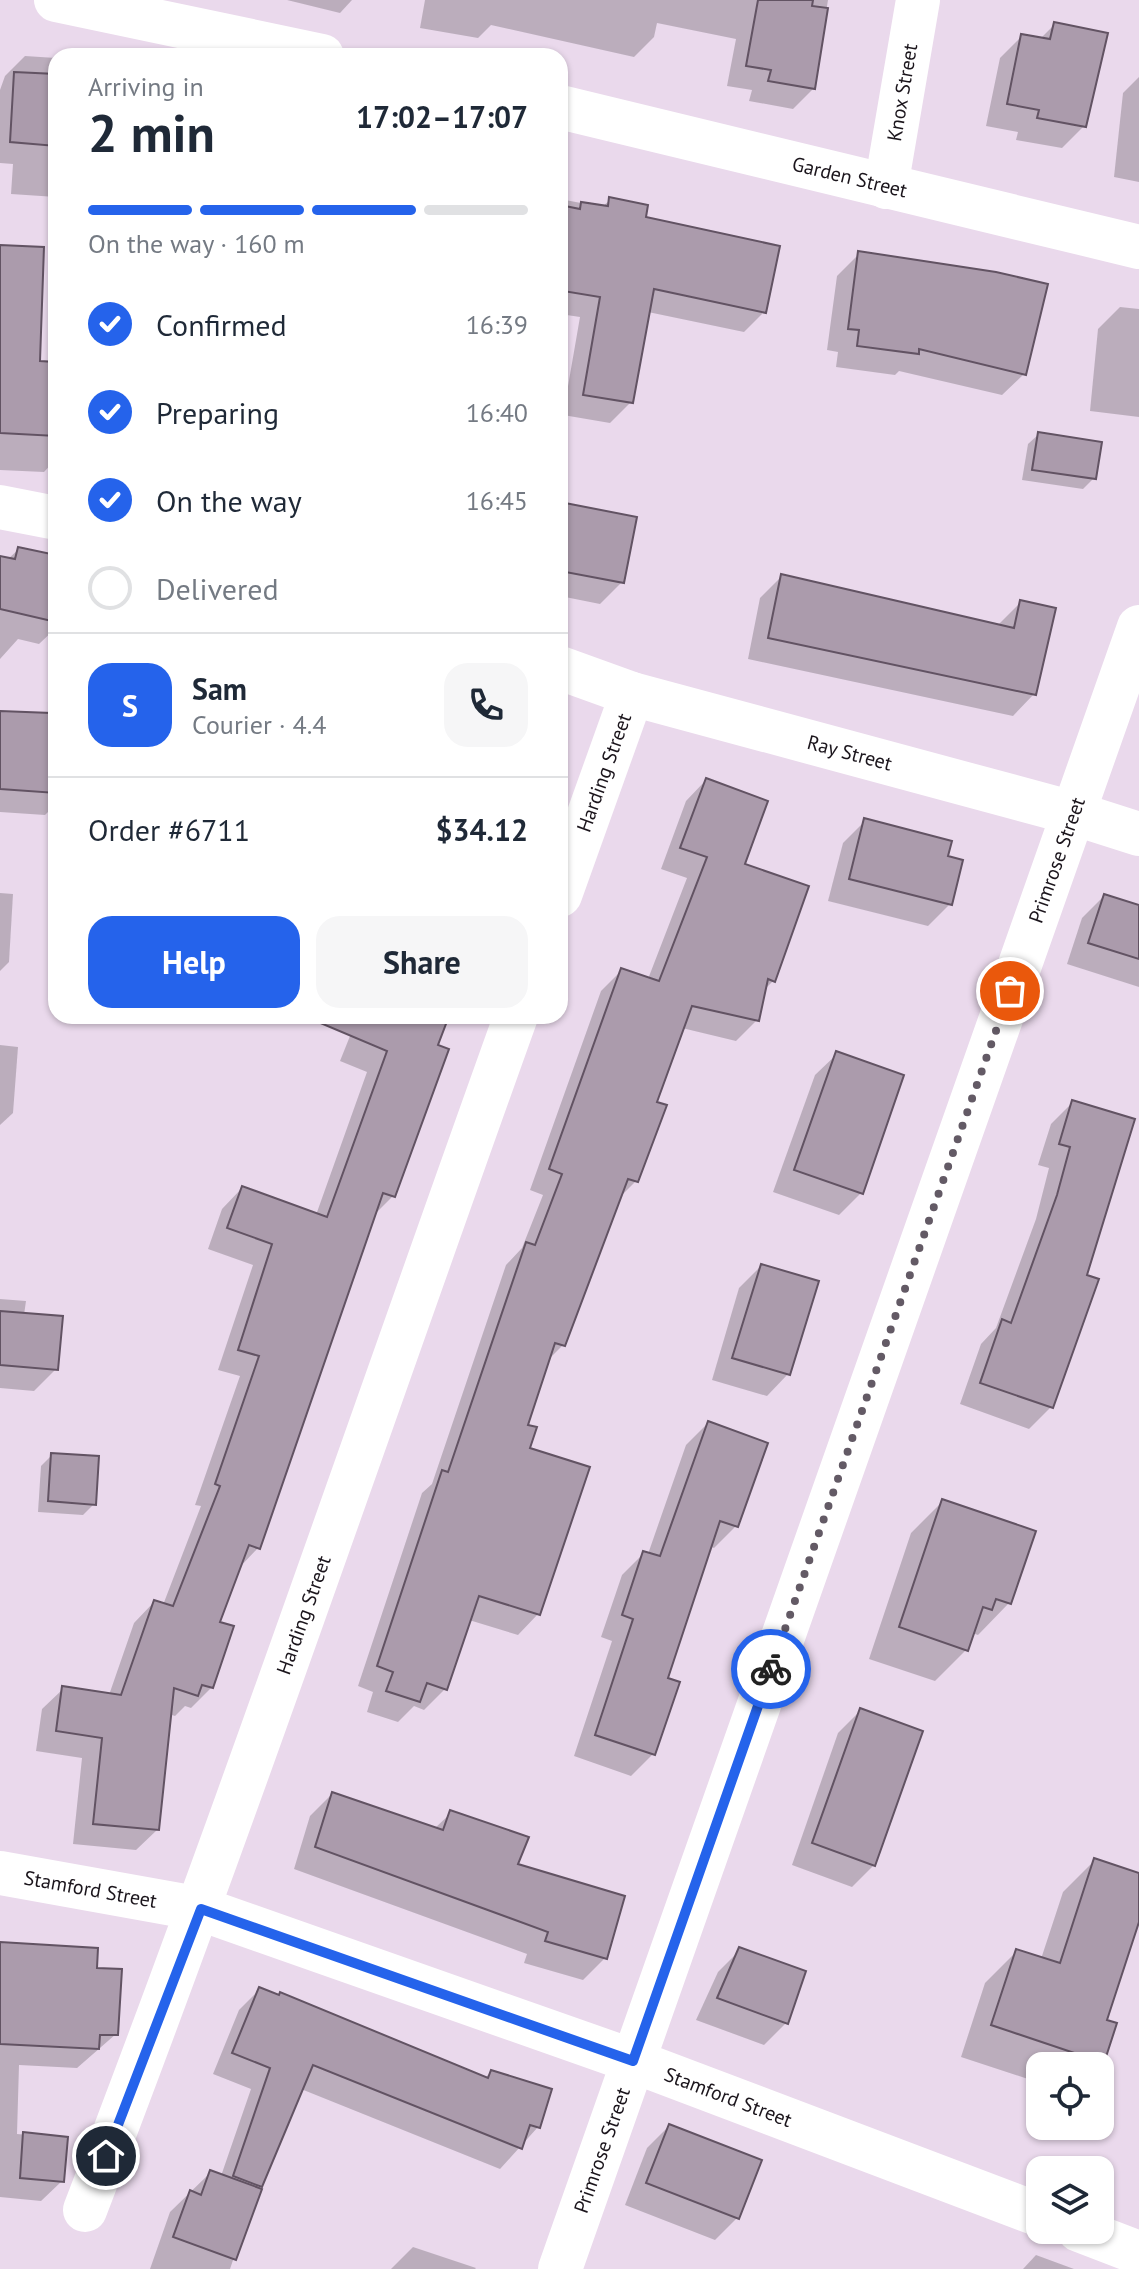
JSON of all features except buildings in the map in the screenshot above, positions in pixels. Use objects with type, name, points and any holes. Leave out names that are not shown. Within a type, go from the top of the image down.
[{"type":"street","points":[[56,0],[284,48]]},
{"type":"street","name":"Knox Street","points":[[886,187],[918,0]]},
{"type":"street","name":"Garden Street","points":[[568,109],[1139,247]]},
{"type":"street","points":[[0,507],[48,516]]},
{"type":"street","name":"Primrose Street","points":[[560,2269],[1139,627]]},
{"type":"street","name":"Ray Street","points":[[568,671],[632,694],[1073,813],[1139,834]]},
{"type":"street","name":"Harding Street","points":[[568,873],[632,694]]},
{"type":"street","name":"Harding Street","points":[[85,2210],[201,1909],[326,1545],[513,1024]]},
{"type":"street","name":"Stamford Street","points":[[0,1873],[201,1909],[633,2061],[1026,2210]]},
{"type":"street","points":[[1114,2243],[1139,2253]]},
{"type":"way so far","points":[[771,1669],[1010,991]]},
{"type":"route","points":[[106,2156],[201,1909],[633,2061],[771,1669]]}]
